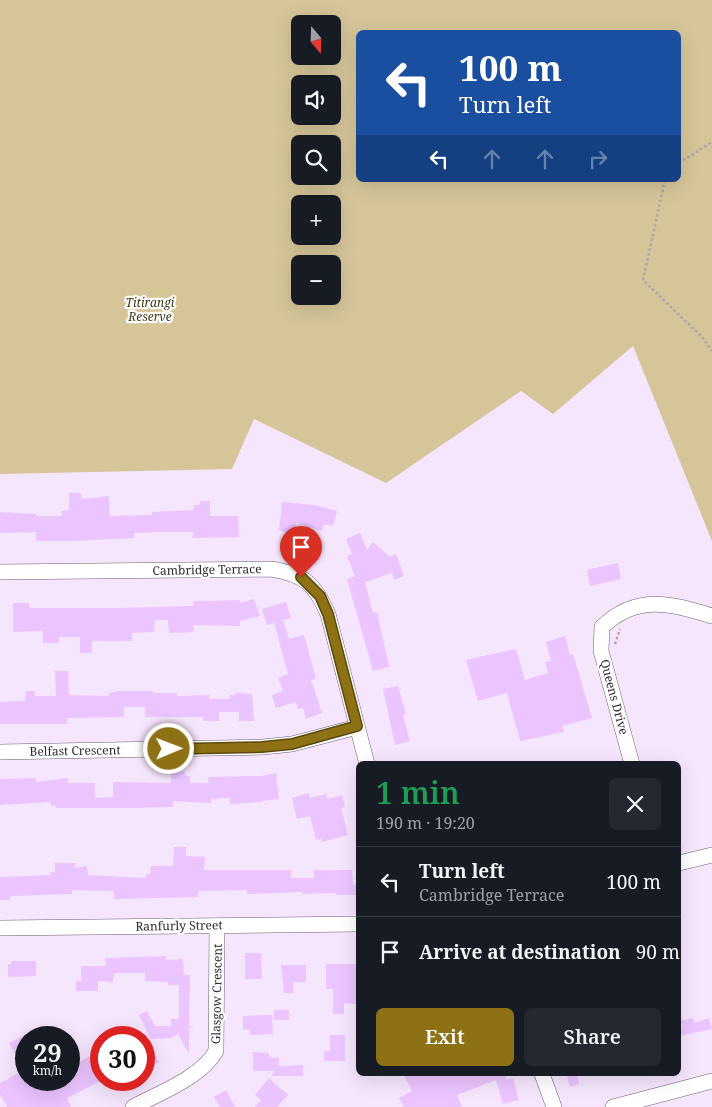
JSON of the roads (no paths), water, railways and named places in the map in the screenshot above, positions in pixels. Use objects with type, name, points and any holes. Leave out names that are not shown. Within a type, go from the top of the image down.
[{"type":"street","name":"Cambridge Terrace","points":[[0,572],[271,569],[289,572],[311,585],[320,596],[328,614],[366,761]]},
{"type":"street","name":"Queens Drive","points":[[631,761],[602,651],[602,627],[626,609],[644,604],[669,604],[712,616]]},
{"type":"street","name":"Belfast Crescent","points":[[0,752],[262,747],[292,744],[357,726]]},
{"type":"street","points":[[681,863],[712,855]]},
{"type":"street","name":"Ranfurly Street","points":[[0,928],[356,924]]},
{"type":"street","name":"Glasgow Crescent","points":[[133,1107],[197,1072],[208,1064],[216,1051],[217,926]]},
{"type":"street","points":[[543,1076],[554,1107]]},
{"type":"street","points":[[613,1107],[712,1081]]},
{"type":"park label","name":"Titirangi Reserve","points":[[150,310]]}]
